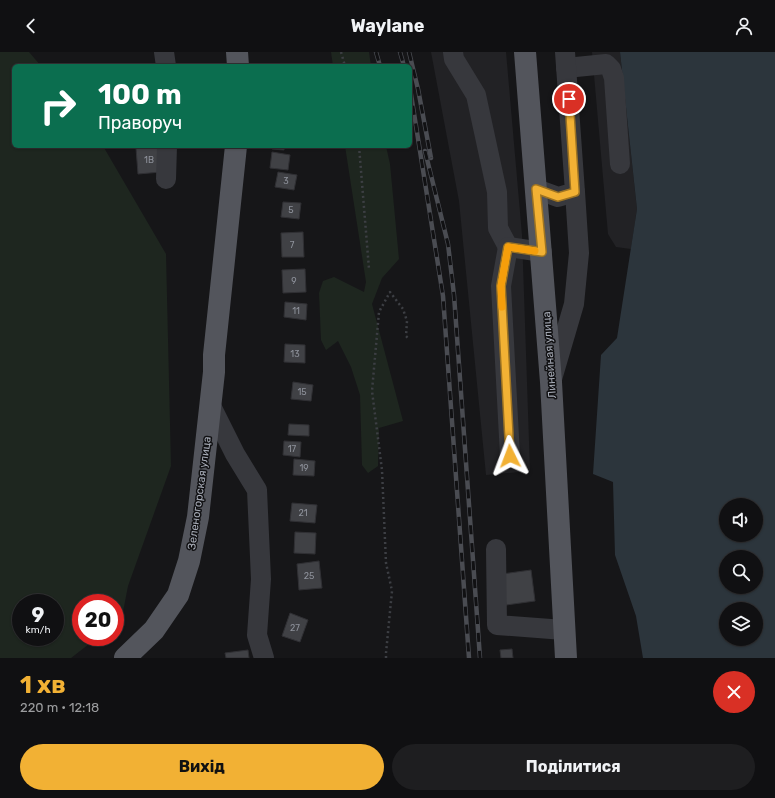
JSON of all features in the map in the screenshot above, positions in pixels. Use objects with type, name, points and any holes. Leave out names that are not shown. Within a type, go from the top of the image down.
[{"type":"main road","points":[[237,52],[238,64]]},
{"type":"main road","name":"Линейная улица","points":[[525,52],[542,252],[551,382],[566,658]]},
{"type":"main road","name":"Зеленогорская улица","points":[[125,658],[154,630],[178,595],[189,561],[198,517],[236,148]]},
{"type":"street","points":[[164,52],[166,64]]},
{"type":"street","points":[[453,52],[454,59],[476,94],[497,192],[498,228],[508,247],[501,286],[510,456]]},
{"type":"street","points":[[551,382],[574,304],[579,253],[566,60],[606,64],[611,69],[614,78],[620,164]]},
{"type":"street","points":[[166,179],[167,148]]},
{"type":"street","points":[[536,189],[558,197],[575,192]]},
{"type":"street","points":[[508,247],[542,252]]},
{"type":"street","name":"Зеленогорская улица","points":[[210,404],[235,454],[257,490],[261,579],[257,635],[264,658]]},
{"type":"street","points":[[496,549],[496,625],[564,630]]},
{"type":"path","points":[[341,52],[344,64]]},
{"type":"path","points":[[359,148],[369,269]]},
{"type":"path","points":[[386,658],[392,591],[386,564],[382,470],[372,391],[379,312],[390,292],[403,309],[407,321],[406,336],[408,338]]},
{"type":"shaded area","points":[[0,52],[29,52],[39,64],[12,64],[12,148],[104,148],[166,254],[171,466],[128,586],[124,607],[124,594],[72,594],[72,646],[86,646],[71,658],[0,658]]},
{"type":"shaded area","points":[[331,52],[369,52],[371,64],[333,64]]},
{"type":"shaded area","points":[[431,52],[506,52],[522,235],[530,471],[486,475],[459,201]]},
{"type":"shaded area","points":[[592,52],[620,52],[637,209],[631,249],[616,247],[608,234]]},
{"type":"shaded area","points":[[620,52],[775,52],[775,658],[643,658],[636,616],[615,555],[613,482],[593,474],[601,355],[617,338],[637,209]]},
{"type":"shaded area","points":[[345,148],[386,148],[390,164],[399,259],[382,278],[372,304],[403,421],[379,428],[378,466],[368,473],[362,465],[360,395],[351,367],[338,341],[326,350],[321,340],[319,293],[323,281],[334,277],[364,292],[366,282]]},
{"type":"building","points":[[136,148],[159,148],[161,172],[138,174]]},
{"type":"building","points":[[284,148],[284,150],[272,149]]},
{"type":"building","points":[[272,152],[290,155],[288,170],[270,168]]},
{"type":"building","points":[[278,172],[297,175],[294,190],[275,187]]},
{"type":"building","points":[[283,202],[301,203],[299,219],[281,217]]},
{"type":"building","points":[[303,232],[304,257],[282,257],[281,233]]},
{"type":"building","points":[[305,269],[306,292],[283,293],[282,270]]},
{"type":"building","points":[[285,302],[307,304],[306,320],[284,317]]},
{"type":"building","points":[[285,344],[305,345],[305,363],[284,362]]},
{"type":"building","points":[[293,382],[313,385],[311,401],[291,399]]},
{"type":"building","points":[[289,424],[309,425],[309,436],[288,435]]},
{"type":"building","points":[[284,441],[301,442],[300,457],[283,455]]},
{"type":"building","points":[[294,459],[315,461],[314,476],[293,475]]},
{"type":"building","points":[[292,503],[317,505],[315,523],[290,521]]},
{"type":"building","points":[[295,532],[316,533],[315,554],[294,553]]},
{"type":"building","points":[[319,561],[322,588],[299,590],[297,564]]},
{"type":"building","points":[[531,570],[535,601],[506,605],[502,574]]},
{"type":"building","points":[[290,613],[308,620],[300,642],[282,636]]},
{"type":"building","points":[[512,649],[513,658],[501,658],[500,650]]},
{"type":"building","points":[[248,650],[249,658],[226,658],[225,653]]},
{"type":"railway","points":[[376,52],[379,64]]},
{"type":"railway","points":[[400,52],[403,64]]},
{"type":"railway","points":[[409,52],[412,64]]},
{"type":"railway","points":[[412,64],[431,158]]},
{"type":"railway","points":[[412,101],[443,296],[469,658]]},
{"type":"railway","points":[[425,151],[448,244],[454,295],[480,658]]},
{"type":"slow traffic","points":[[502,307],[501,286],[508,247],[535,251]]},
{"type":"route","points":[[510,456],[501,286],[508,247],[542,252],[536,189],[558,197],[575,192],[569,99]]}]
